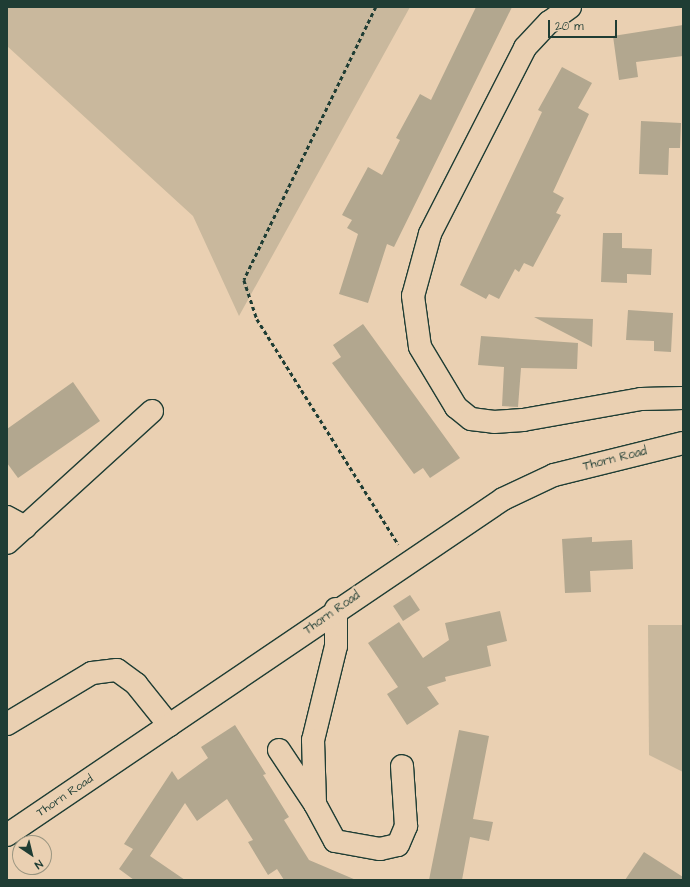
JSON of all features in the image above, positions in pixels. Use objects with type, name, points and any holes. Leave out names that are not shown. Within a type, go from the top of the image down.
[{"type":"street","points":[[570,7],[548,22],[525,48],[430,234],[413,296],[420,347],[456,407],[471,418],[494,422],[523,420],[641,399],[683,398]]},
{"type":"street","points":[[7,543],[16,522],[152,411]]},
{"type":"street","name":"Thorn Road","points":[[7,835],[170,725],[336,609],[503,499],[554,475],[683,443]]},
{"type":"street","points":[[315,804],[313,740],[336,646],[336,609]]},
{"type":"street","points":[[7,724],[92,673],[117,670],[136,684],[170,725]]},
{"type":"street","points":[[279,750],[315,804],[335,841],[380,849],[398,844],[406,826],[402,766]]},
{"type":"path","points":[[376,7],[244,280],[257,319],[409,560]]},
{"type":"shaded area","points":[[7,7],[410,7],[239,316],[193,216],[7,46]]},
{"type":"shaded area","points":[[648,625],[683,625],[683,772],[649,755]]},
{"type":"building","points":[[476,7],[512,7],[394,247],[387,244],[368,303],[339,294],[358,234],[347,228],[352,220],[342,215],[368,167],[382,175],[400,140],[396,138],[420,94],[431,100]]},
{"type":"building","points":[[683,25],[683,56],[636,62],[638,77],[619,80],[613,36]]},
{"type":"building","points":[[562,67],[592,83],[578,108],[589,114],[553,192],[564,198],[556,213],[561,215],[533,267],[524,263],[519,272],[515,269],[499,299],[489,294],[486,299],[460,285],[542,112],[538,110]]},
{"type":"building","points":[[641,121],[681,123],[680,148],[669,148],[668,175],[639,174]]},
{"type":"building","points":[[603,233],[622,233],[622,248],[652,249],[651,275],[627,274],[627,283],[601,282]]},
{"type":"building","points":[[628,310],[673,313],[671,352],[654,351],[654,341],[626,340]]},
{"type":"building","points":[[534,317],[593,319],[592,347]]},
{"type":"building","points":[[363,324],[460,458],[430,478],[423,468],[414,474],[332,363],[341,357],[333,345]]},
{"type":"building","points":[[481,336],[578,343],[577,369],[521,368],[518,407],[502,406],[504,367],[478,365]]},
{"type":"building","points":[[73,382],[100,421],[18,478],[7,463],[7,429]]},
{"type":"building","points":[[592,537],[592,542],[632,540],[633,569],[590,571],[591,592],[565,593],[562,539]]},
{"type":"building","points":[[410,595],[420,610],[403,621],[393,606]]},
{"type":"building","points":[[500,611],[507,641],[487,646],[491,666],[445,677],[446,681],[427,687],[439,704],[407,725],[387,694],[398,687],[368,643],[399,622],[423,658],[449,640],[445,623]]},
{"type":"building","points":[[235,725],[266,774],[263,775],[289,817],[284,820],[309,860],[356,880],[284,880],[277,869],[268,875],[248,842],[253,840],[227,799],[197,821],[185,803],[150,856],[185,880],[134,880],[119,869],[133,849],[124,844],[172,771],[178,780],[208,758],[201,747]]},
{"type":"building","points":[[459,730],[489,736],[473,819],[493,822],[489,841],[470,837],[462,880],[429,880]]},
{"type":"building","points":[[644,852],[683,877],[683,880],[625,880]]}]
